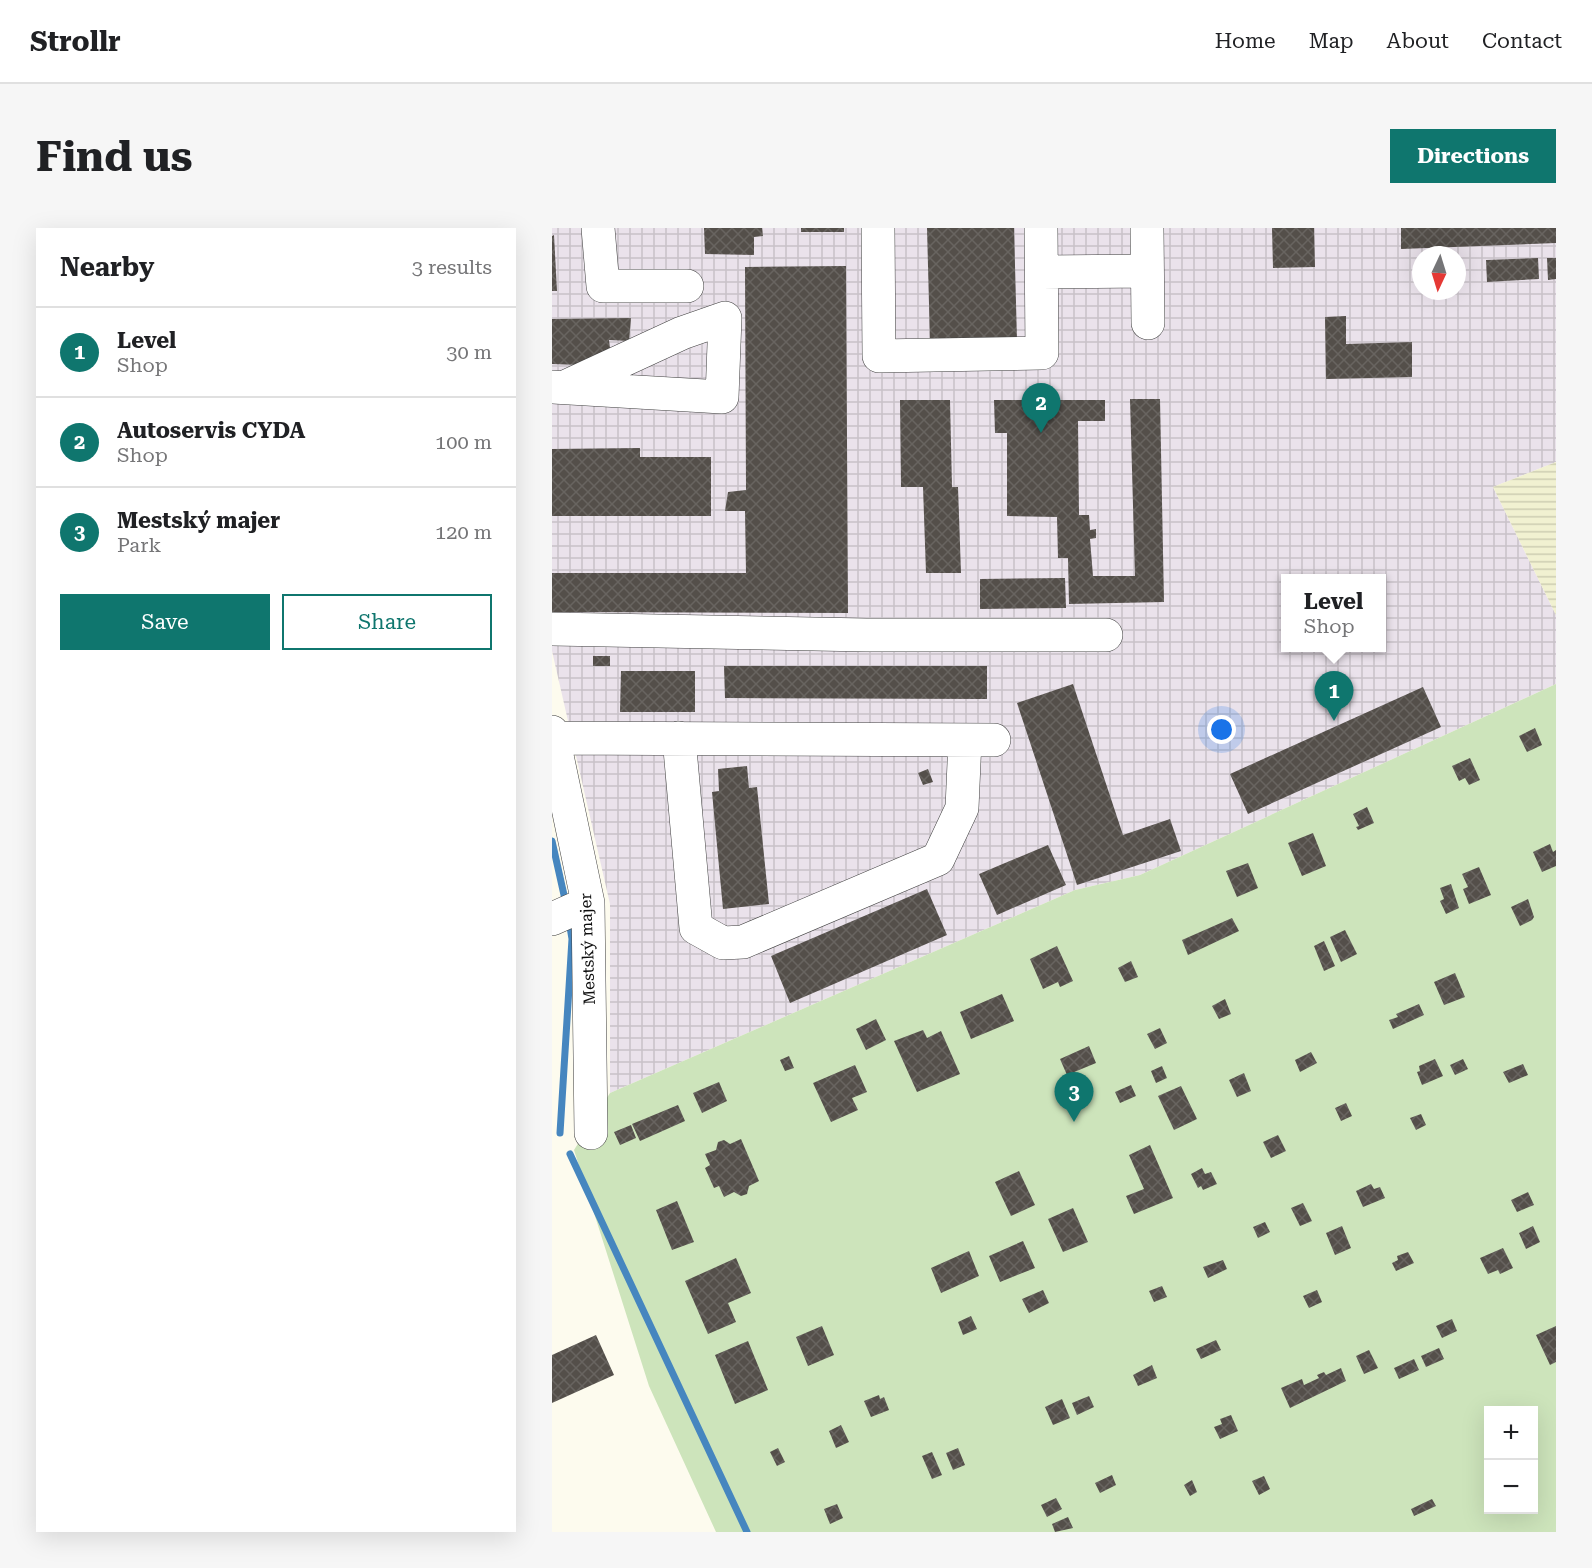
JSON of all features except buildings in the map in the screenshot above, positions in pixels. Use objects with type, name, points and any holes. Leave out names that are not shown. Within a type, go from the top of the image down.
[{"type":"street","points":[[598,228],[603,286],[687,286]]},
{"type":"street","points":[[878,228],[879,356],[1042,353],[1041,228]]},
{"type":"street","points":[[1147,229],[1148,322]]},
{"type":"street","points":[[1042,272],[1147,272]]},
{"type":"street","points":[[552,629],[866,635],[1106,635]]},
{"type":"street","points":[[553,735],[979,740],[962,808],[938,859],[743,942],[723,943],[696,928],[678,738]]},
{"type":"street","name":"Mestský majer","points":[[553,735],[588,903],[591,1133]]},
{"type":"street","points":[[552,919],[588,903]]},
{"type":"shaded area","points":[[552,228],[1556,228],[1556,462],[1493,487],[1556,615],[1556,684],[1140,875],[1075,890],[610,1093],[610,904],[552,651]]},
{"type":"green space","points":[[1556,462],[1556,615],[1493,487]]},
{"type":"green space","points":[[1556,684],[1556,1532],[716,1532],[649,1386],[574,1150],[610,1093],[1075,890],[1140,875]]},
{"type":"waterway","points":[[552,841],[566,904]]},
{"type":"waterway","points":[[560,1133],[572,939],[569,921]]},
{"type":"waterway","points":[[570,1154],[747,1532]]},
{"type":"place","name":"Autoservis CYDA","points":[[1041,433]]},
{"type":"place","name":"Level","points":[[1334,721]]},
{"type":"place","name":"Mestský majer","points":[[1074,1122]]}]
